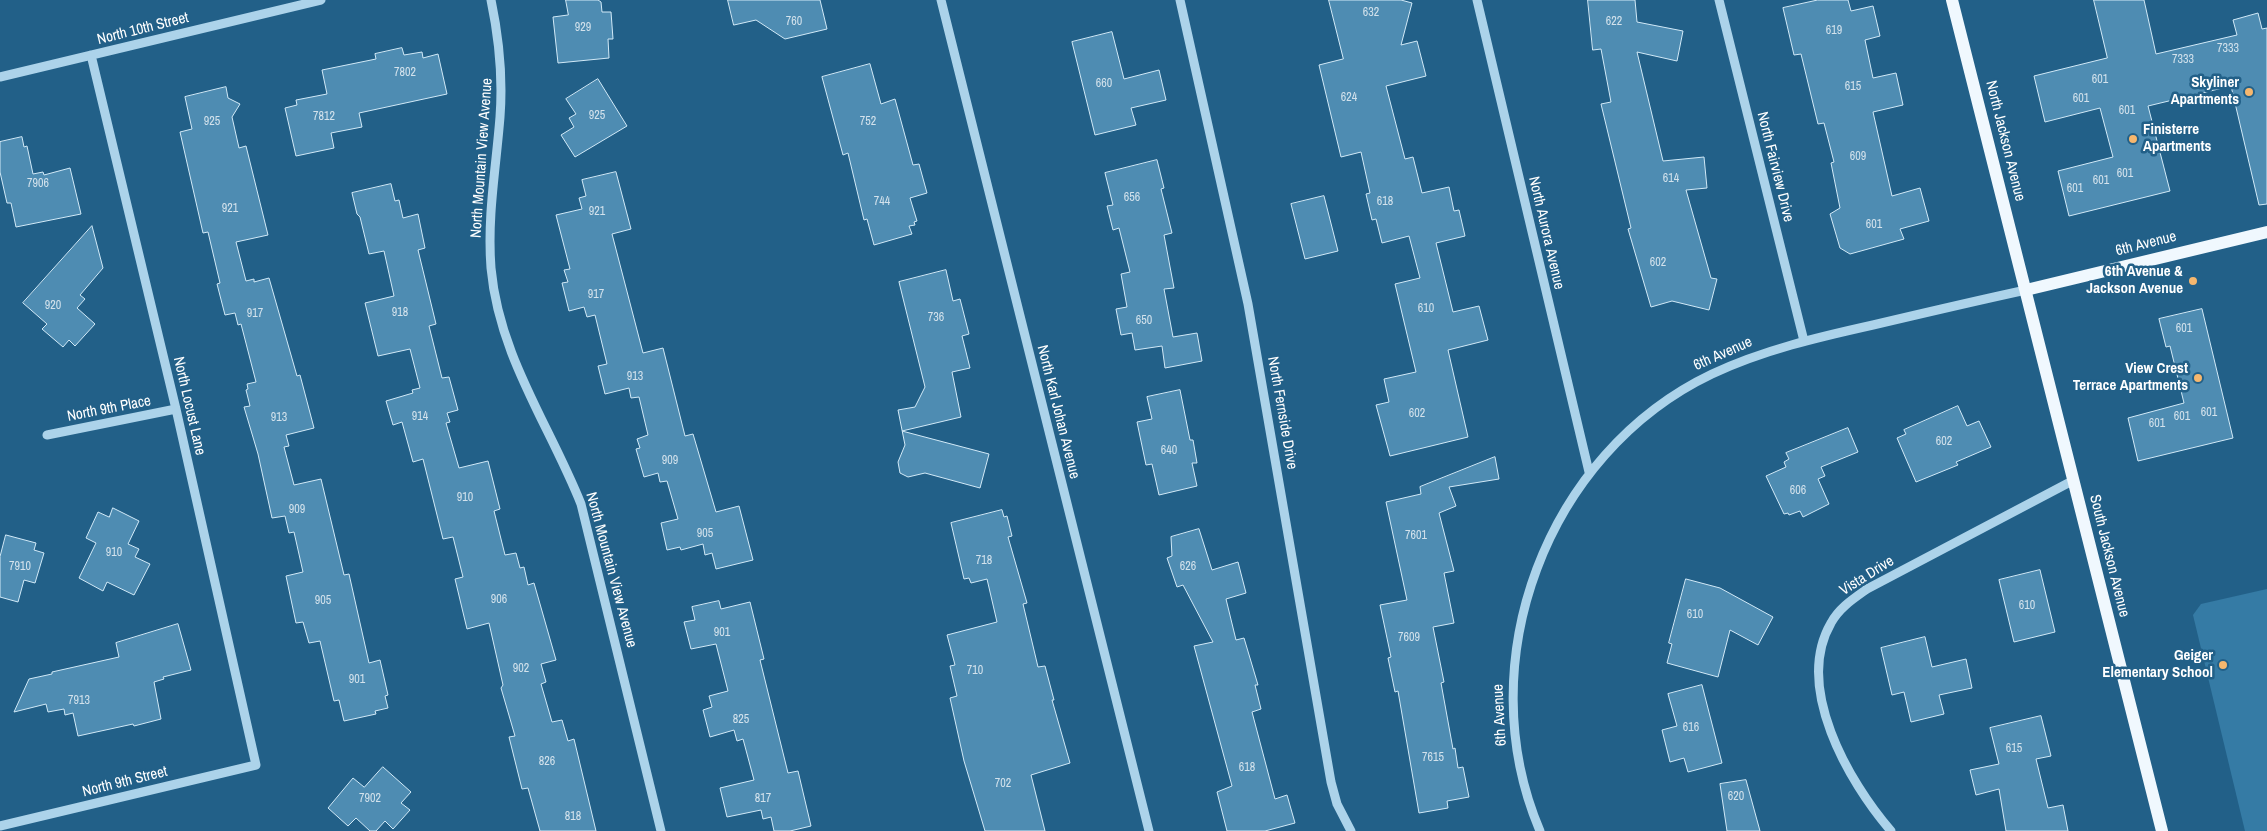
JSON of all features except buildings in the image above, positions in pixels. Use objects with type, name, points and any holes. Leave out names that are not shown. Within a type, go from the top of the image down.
[{"type":"main road","name":"North Jackson Avenue","points":[[1952,0],[2026,290]]},
{"type":"main road","name":"6th Avenue","points":[[2026,290],[2267,232]]},
{"type":"main road","name":"South Jackson Avenue","points":[[2026,290],[2162,831]]},
{"type":"street","name":"North 10th Street","points":[[0,77],[321,0]]},
{"type":"street","name":"North Mountain View Avenue","points":[[491,0],[498,33],[501,78],[500,115],[489,222],[491,270],[501,324],[516,369],[565,463],[581,504],[661,831]]},
{"type":"street","name":"North Karl Johan Avenue","points":[[941,0],[1149,831]]},
{"type":"street","name":"North Fernside Drive","points":[[1180,0],[1248,304],[1330,782],[1337,804],[1351,831]]},
{"type":"street","name":"North Aurora Avenue","points":[[1477,0],[1589,472]]},
{"type":"street","name":"North Fairview Drive","points":[[1719,0],[1804,341]]},
{"type":"street","name":"North Locust Lane","points":[[91,55],[176,409],[256,764]]},
{"type":"street","name":"6th Avenue","points":[[1540,831],[1518,760],[1513,710],[1515,654],[1523,611],[1535,569],[1553,529],[1589,472],[1634,427],[1668,400],[1711,374],[1804,341],[2026,290]]},
{"type":"street","name":"North 9th Place","points":[[47,435],[176,409]]},
{"type":"street","name":"Vista Drive","points":[[1891,831],[1880,818],[1846,764],[1824,711],[1817,674],[1818,661],[1821,646],[1831,622],[1844,606],[1867,589],[2074,480]]},
{"type":"street","name":"North 9th Street","points":[[0,826],[256,764]]},
{"type":"shaded area","points":[[2267,589],[2267,831],[2245,831],[2193,615],[2201,604]]},
{"type":"place","name":"Skyliner Apartments","points":[[2249,92]]},
{"type":"place","name":"Finisterre Apartments","points":[[2133,139]]},
{"type":"place","name":"6th Avenue & Jackson Avenue","points":[[2193,281]]},
{"type":"place","name":"View Crest Terrace Apartments","points":[[2198,378]]},
{"type":"place","name":"Geiger Elementary School","points":[[2223,665]]}]
